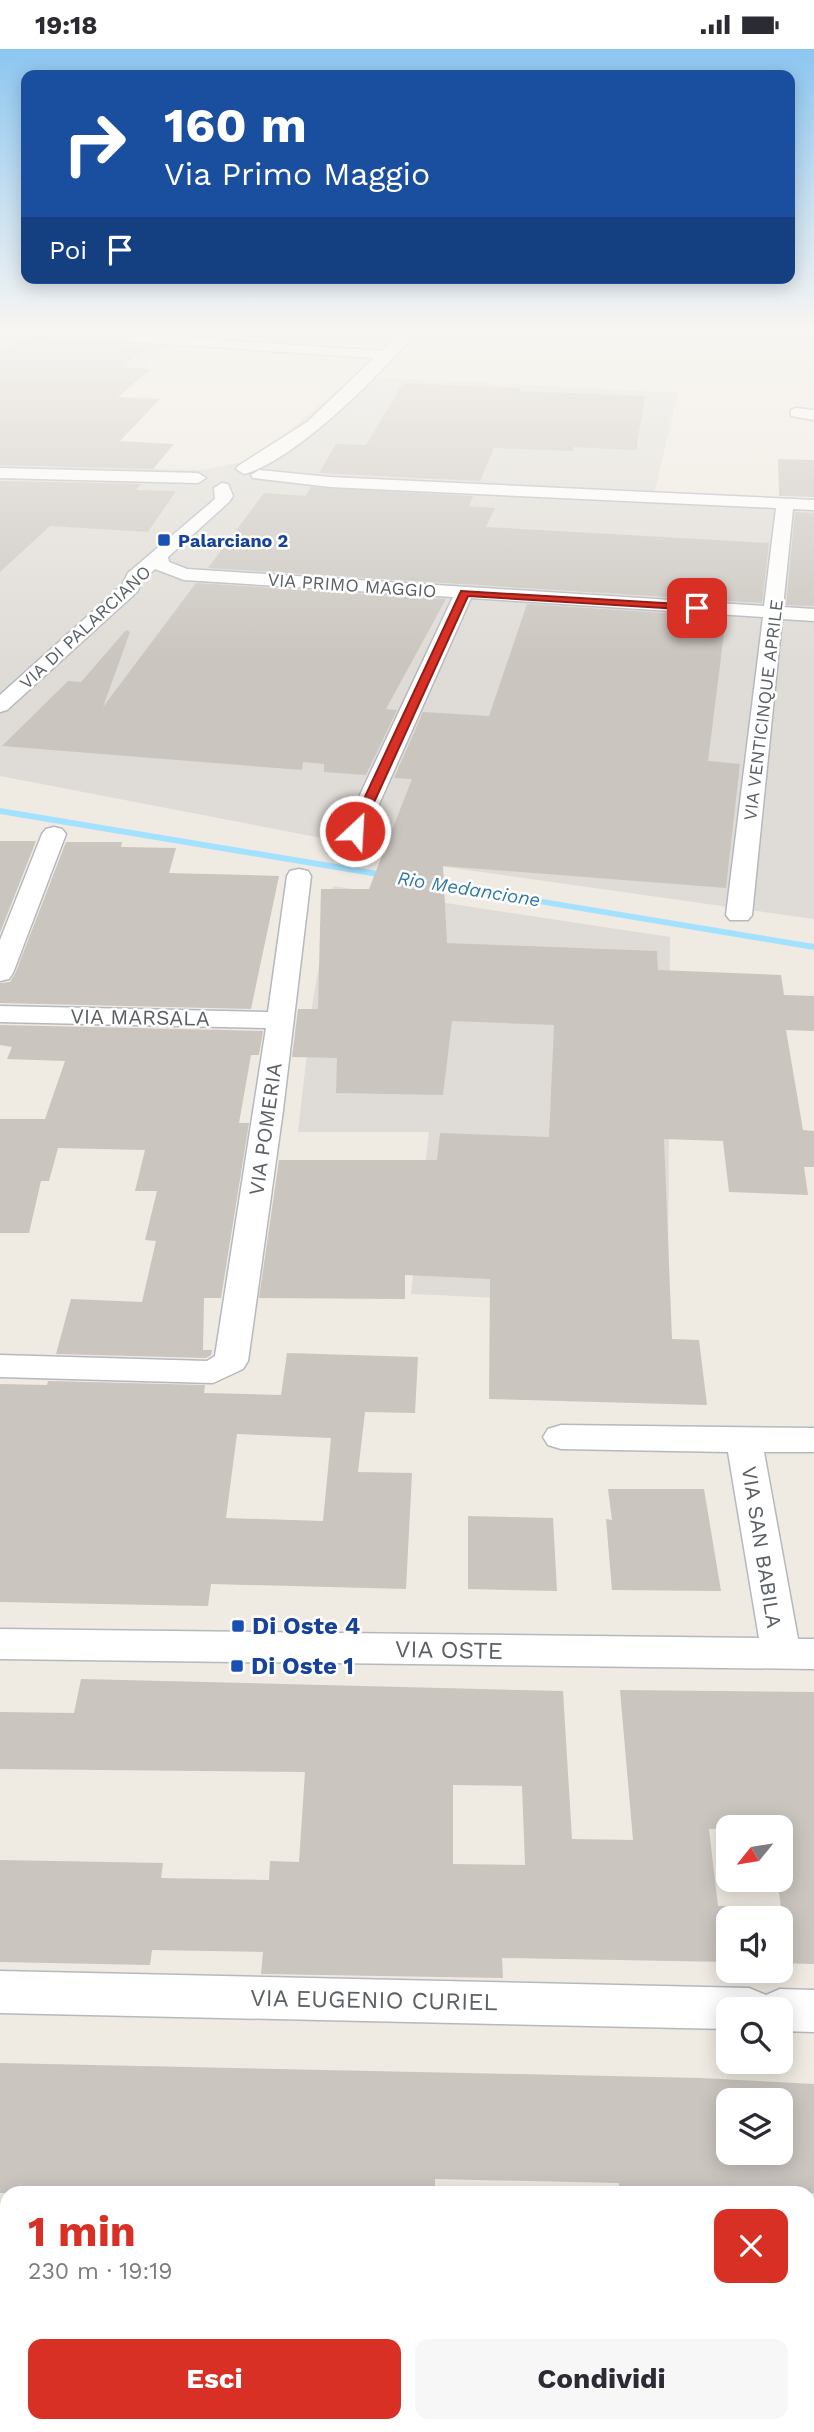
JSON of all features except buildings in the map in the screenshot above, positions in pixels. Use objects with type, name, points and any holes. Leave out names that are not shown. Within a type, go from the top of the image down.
[{"type":"street","points":[[251,472],[292,439]]},
{"type":"street","points":[[0,473],[198,478],[220,469],[330,482],[814,505]]},
{"type":"street","points":[[198,478],[206,485],[222,488],[258,481],[251,472]]},
{"type":"street","name":"VIA DI PALARCIANO","points":[[0,706],[130,588],[135,577],[160,558],[221,502],[225,496],[222,488]]},
{"type":"street","name":"VIA VENTICINQUE APRILE","points":[[739,915],[775,613],[785,504]]},
{"type":"street","name":"VIA PRIMO MAGGIO","points":[[160,558],[160,565],[164,569],[184,574],[814,615]]},
{"type":"street","name":"VIA PRIMO MAGGIO","points":[[130,588],[155,578],[184,574]]},
{"type":"street","points":[[355,831],[464,593]]},
{"type":"street","points":[[0,973],[54,834]]},
{"type":"street","name":"VIA POMERIA","points":[[0,1366],[213,1371],[231,1361],[269,1110],[299,876]]},
{"type":"street","name":"VIA MARSALA","points":[[0,1014],[279,1020]]},
{"type":"street","name":"VIA SAN BABILA","points":[[561,1437],[814,1440]]},
{"type":"street","name":"VIA SAN BABILA","points":[[744,1440],[797,1654]]},
{"type":"street","name":"VIA OSTE","points":[[0,1644],[797,1654]]},
{"type":"street","name":"VIA EUGENIO CURIEL","points":[[0,1991],[716,2008]]},
{"type":"street","points":[[793,2010],[814,2011]]},
{"type":"shaded area","points":[[0,439],[63,439],[33,465],[202,470],[253,460],[278,439],[667,439],[653,498],[814,505],[814,919],[432,865],[384,850],[0,776]]},
{"type":"shaded area","points":[[333,886],[670,937],[668,1306],[411,1294],[429,1132],[298,1132],[313,1000]]},
{"type":"waterway","name":"Rio Medancione","points":[[0,811],[390,876]]},
{"type":"waterway","name":"Rio Medancione","points":[[428,883],[814,947]]},
{"type":"place","name":"Palarciano 2","points":[[164,540]]},
{"type":"place","name":"Di Oste 4","points":[[238,1626]]},
{"type":"place","name":"Di Oste 1","points":[[237,1666]]},
{"type":"route","points":[[355,831],[464,593],[697,608]]}]
